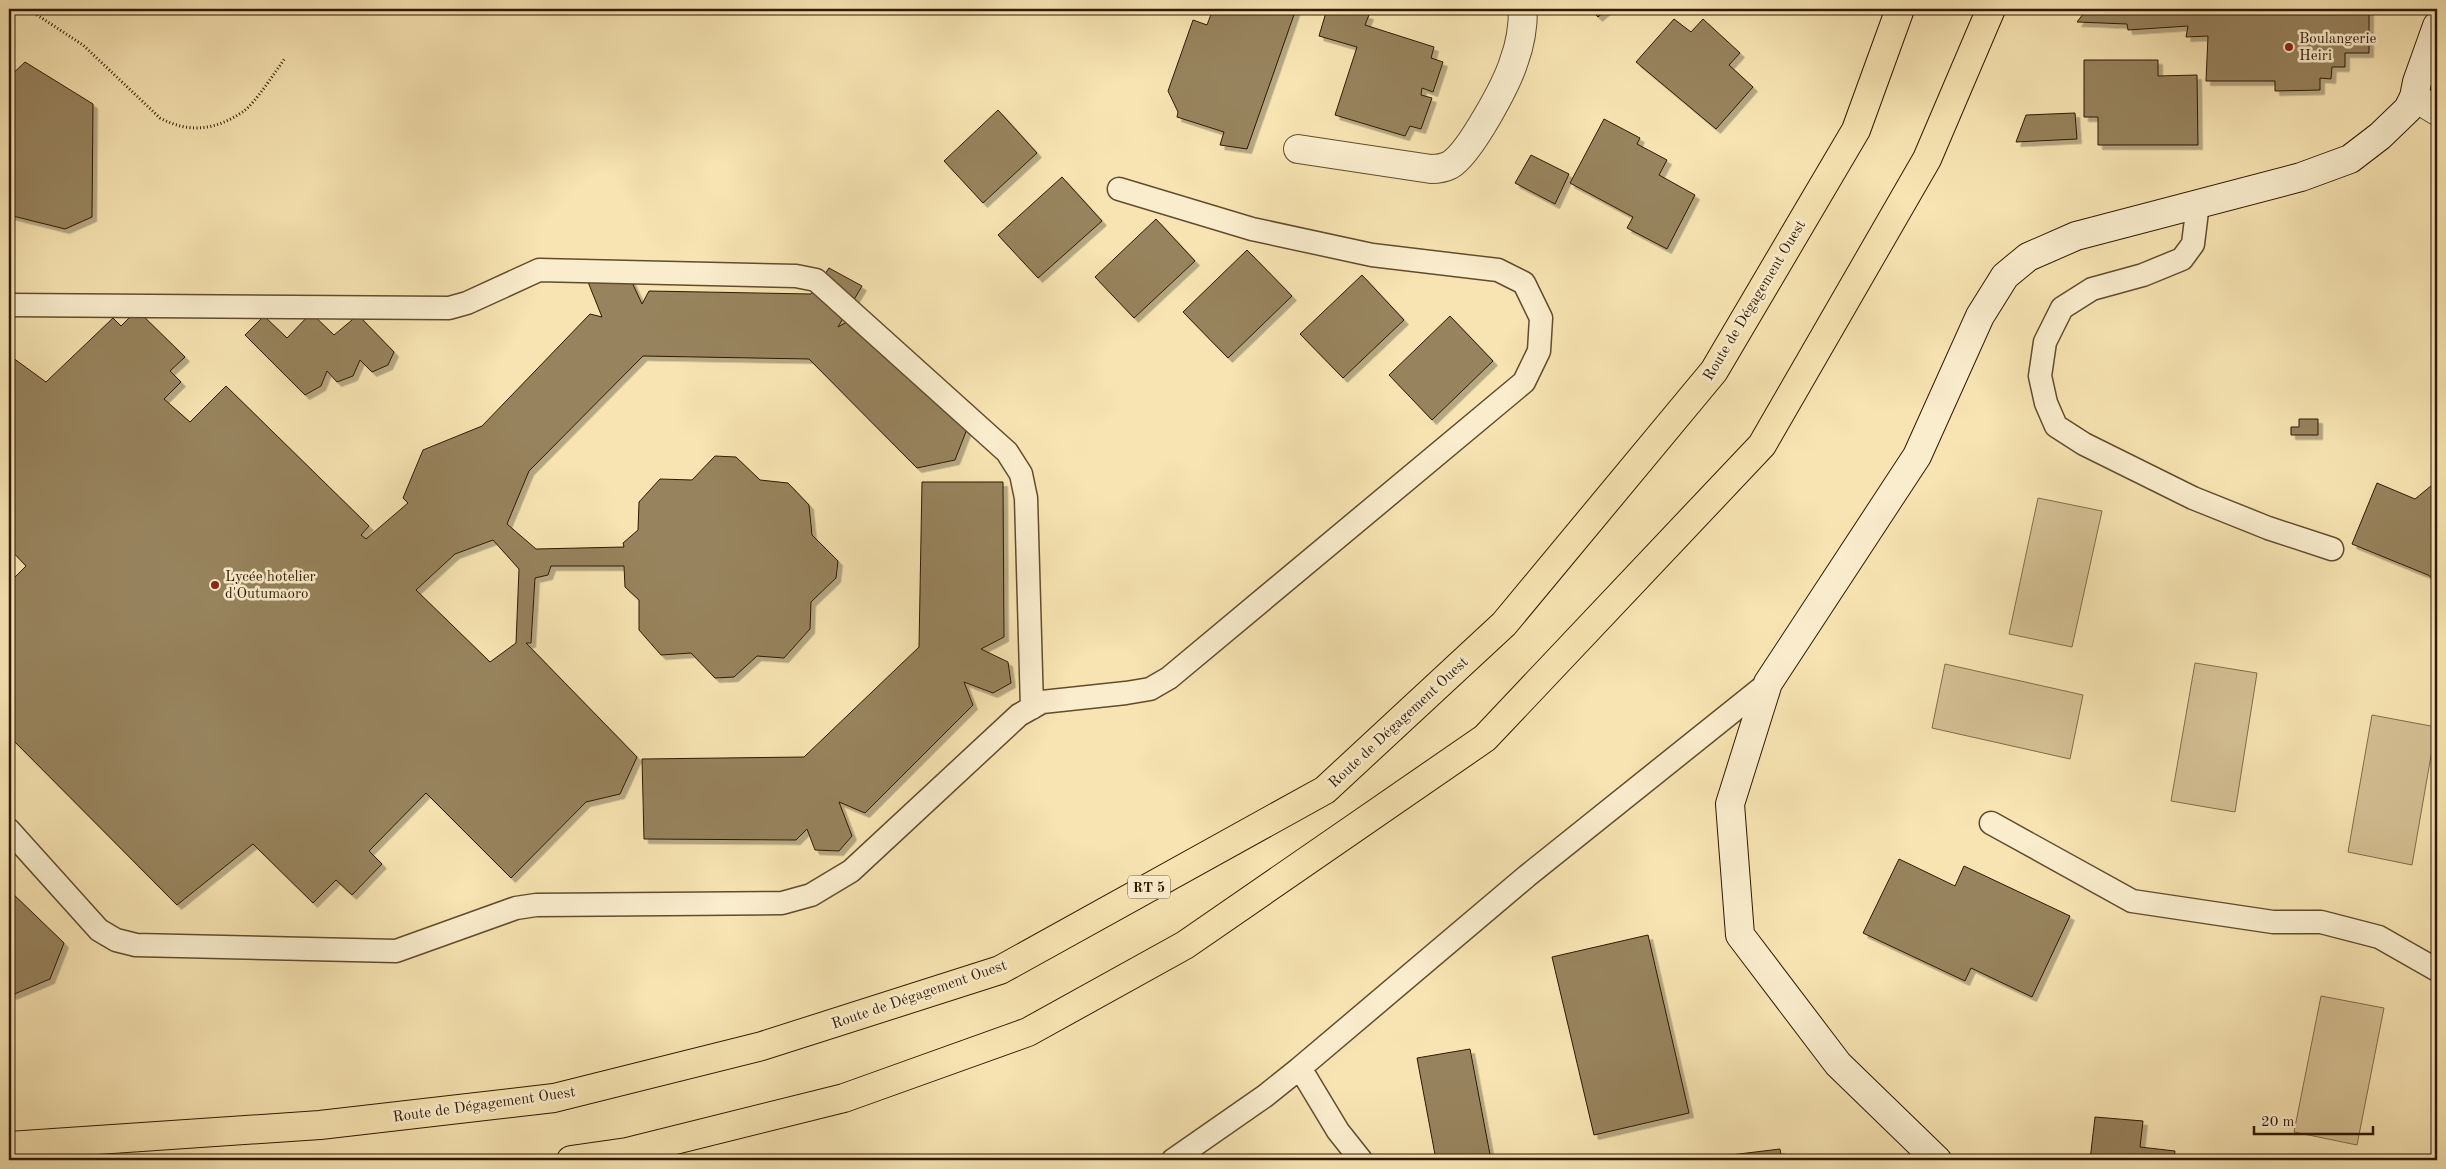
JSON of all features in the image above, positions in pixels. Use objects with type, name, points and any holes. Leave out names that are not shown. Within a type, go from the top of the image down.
[{"type":"highway","name":"Route de Dégagement Ouest","points":[[9,1146],[320,1125],[554,1098],[762,1046],[1000,970],[1325,790],[1504,624],[1714,371],[1856,130],[1900,9]]},
{"type":"highway","points":[[571,1160],[627,1152],[844,1098],[1028,1032],[1185,945],[1485,738],[1762,445],[1927,158],[1991,9]]},
{"type":"main road","points":[[1298,149],[1431,169],[1451,164],[1464,150],[1502,92],[1514,62],[1521,36],[1523,9]]},
{"type":"main road","points":[[1937,1160],[1838,1064],[1740,935],[1730,804],[1768,683],[1917,456],[1980,316],[2005,276],[2028,257],[2076,236],[2301,177],[2350,158],[2380,136],[2408,109],[2414,97],[2417,82],[2437,26]]},
{"type":"main road","points":[[2414,97],[2437,112]]},
{"type":"lane","points":[[9,830],[99,930],[116,940],[136,945],[396,951],[516,908],[536,905],[782,903],[811,895],[851,871],[1019,716],[1032,708],[1042,702],[1058,699],[1150,689],[1169,678],[1524,382],[1539,351],[1541,318],[1524,283],[1498,270],[1372,255],[1252,229],[1119,189]]},
{"type":"lane","points":[[2198,203],[2193,244],[2182,259],[2142,275],[2092,289],[2062,308],[2045,342],[2040,376],[2046,403],[2056,426],[2084,444],[2193,498],[2268,528],[2332,549]]},
{"type":"lane","points":[[9,305],[449,308],[467,303],[539,270],[796,276],[816,280],[1007,452],[1021,474],[1026,498],[1032,708]]},
{"type":"lane","points":[[1173,1160],[1265,1096],[1300,1068],[1527,876],[1768,683]]},
{"type":"lane","points":[[1991,823],[2132,901],[2273,922],[2321,922],[2379,937],[2437,970]]},
{"type":"lane","points":[[1300,1068],[1338,1131],[1361,1160]]},
{"type":"path","points":[[28,9],[83,45],[160,118],[172,124],[204,129],[245,110],[285,58]]},
{"type":"shaded area","points":[[2038,498],[2102,511],[2072,647],[2009,634]]},
{"type":"shaded area","points":[[2195,663],[2257,673],[2235,812],[2171,801]]},
{"type":"shaded area","points":[[1945,664],[2083,695],[2070,759],[1932,728]]},
{"type":"shaded area","points":[[2372,715],[2436,727],[2412,865],[2348,852]]},
{"type":"shaded area","points":[[2321,996],[2384,1008],[2357,1145],[2294,1132]]},
{"type":"building","points":[[1213,9],[1296,9],[1247,149],[1220,145],[1224,132],[1177,117],[1178,112],[1168,91],[1193,20],[1207,25]]},
{"type":"building","points":[[1327,9],[1346,9],[1369,15],[1365,25],[1434,47],[1431,58],[1443,62],[1433,92],[1422,88],[1421,95],[1432,98],[1421,129],[1410,126],[1405,136],[1335,115],[1357,47],[1319,36]]},
{"type":"building","points":[[1590,9],[1607,9],[1598,17]]},
{"type":"building","name":"Boulangerie Heiri","points":[[2087,9],[2369,9],[2369,53],[2345,53],[2345,67],[2332,67],[2331,79],[2320,78],[2320,90],[2275,91],[2275,81],[2206,81],[2208,36],[2186,37],[2188,26],[2128,30],[2127,24],[2077,22]]},
{"type":"building","points":[[1674,19],[1691,32],[1703,19],[1740,53],[1729,65],[1753,87],[1716,129],[1636,62]]},
{"type":"building","points":[[2084,60],[2158,60],[2158,76],[2197,75],[2198,145],[2098,145],[2098,117],[2084,117]]},
{"type":"building","points":[[25,62],[93,104],[92,217],[65,229],[9,215],[9,77]]},
{"type":"building","points":[[998,110],[1037,153],[983,203],[944,161]]},
{"type":"building","points":[[2075,113],[2077,139],[2016,142],[2026,115]]},
{"type":"building","points":[[1604,119],[1640,138],[1637,144],[1667,160],[1659,175],[1695,195],[1667,249],[1627,228],[1633,217],[1570,183]]},
{"type":"building","points":[[1531,155],[1569,174],[1555,204],[1515,183]]},
{"type":"building","points":[[1062,177],[1102,221],[1038,278],[998,235]]},
{"type":"building","points":[[1156,219],[1195,261],[1134,318],[1095,277]]},
{"type":"building","points":[[1247,250],[1292,296],[1228,358],[1183,312]]},
{"type":"building","name":"Lycée hotelier d'Outumaoro","points":[[622,261],[642,304],[649,291],[811,294],[829,268],[862,286],[838,327],[856,317],[967,429],[955,460],[917,468],[809,359],[643,356],[529,471],[507,524],[536,549],[624,547],[623,543],[638,530],[639,502],[660,479],[692,480],[715,456],[736,457],[760,480],[788,483],[809,505],[812,535],[838,561],[836,578],[811,602],[810,629],[784,658],[757,656],[734,677],[715,678],[691,653],[661,655],[639,630],[639,600],[625,587],[624,566],[551,566],[548,575],[535,578],[531,643],[526,643],[637,757],[620,794],[586,802],[511,878],[426,793],[369,851],[382,864],[352,895],[336,880],[313,903],[253,844],[177,905],[9,736],[9,583],[26,566],[9,548],[9,355],[46,382],[113,318],[121,326],[137,310],[185,357],[170,371],[181,382],[164,399],[190,422],[226,386],[369,526],[361,535],[366,539],[408,503],[403,498],[423,450],[482,426],[590,314],[602,317],[586,277]],"holes":[[[493,540],[519,569],[516,643],[490,662],[416,590],[455,554]]]},
{"type":"building","points":[[1362,275],[1404,320],[1343,378],[1300,334]]},
{"type":"building","points":[[311,313],[334,335],[358,315],[394,352],[388,365],[372,372],[360,360],[353,376],[337,382],[327,371],[321,386],[305,395],[245,335],[264,316],[287,338]]},
{"type":"building","points":[[1450,316],[1493,361],[1432,420],[1389,375]]},
{"type":"building","points":[[2299,419],[2318,419],[2318,435],[2291,435],[2291,427],[2299,427]]},
{"type":"building","points":[[2437,481],[2437,582],[2428,575],[2352,544],[2377,483],[2415,499]]},
{"type":"building","points":[[922,482],[1003,482],[1004,637],[981,649],[1008,662],[1011,683],[993,693],[964,682],[973,705],[865,813],[839,802],[852,836],[839,851],[815,850],[807,829],[796,840],[644,839],[642,759],[804,757],[919,647]]},
{"type":"building","points":[[1899,859],[1955,886],[1964,866],[2070,916],[2032,997],[1971,968],[1965,981],[1863,933]]},
{"type":"building","points":[[9,890],[64,943],[50,979],[12,995],[9,992]]},
{"type":"building","points":[[1648,935],[1689,1113],[1594,1135],[1552,957]]},
{"type":"building","points":[[1470,1049],[1491,1160],[1436,1160],[1417,1058]]},
{"type":"building","points":[[2095,1117],[2143,1121],[2140,1147],[2175,1151],[2174,1160],[2090,1160]]},
{"type":"building","points":[[1780,1149],[1782,1160],[1689,1160]]},
{"type":"place","name":"Boulangerie Heiri","points":[[2289,47]]},
{"type":"place","name":"Lycée hotelier d'Outumaoro","points":[[215,585]]}]
